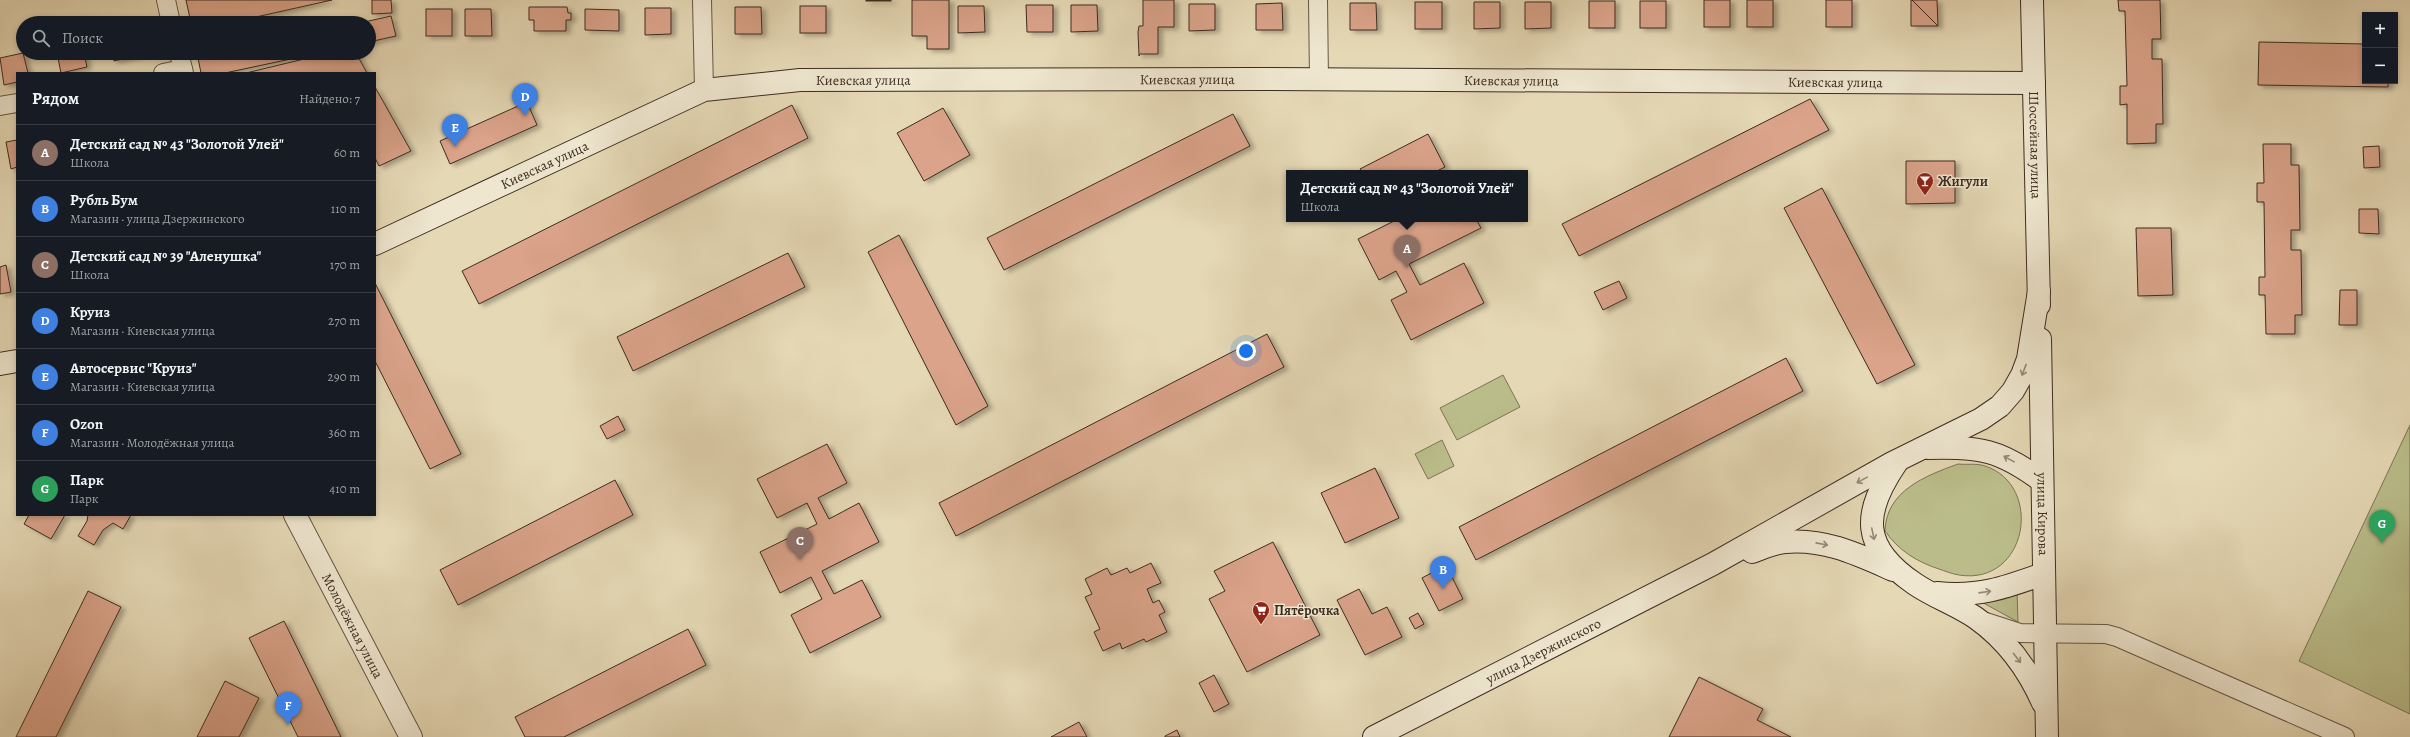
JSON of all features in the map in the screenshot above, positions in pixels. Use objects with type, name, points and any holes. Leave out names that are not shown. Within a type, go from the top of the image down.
[{"type":"main road","name":"Шоссейная улица","points":[[2032,0],[2038,291]]},
{"type":"main road","name":"Киевская улица","points":[[376,244],[704,90],[800,80],[1319,80],[2034,83]]},
{"type":"main road","points":[[1713,564],[1898,460],[1981,418],[2000,406],[2013,391],[2022,375],[2028,359],[2038,291]]},
{"type":"main road","name":"улица Кирова","points":[[2038,291],[2047,737]]},
{"type":"main road","points":[[0,364],[16,361]]},
{"type":"main road","points":[[1923,448],[1956,447],[1984,450],[2006,457],[2042,481]]},
{"type":"main road","points":[[1898,460],[1882,484],[1874,502],[1871,521],[1872,535],[1879,550],[1901,574],[1916,585],[1932,592],[1976,619],[1996,634],[2015,655],[2031,677],[2046,709]]},
{"type":"main road","name":"Молодёжная улица","points":[[296,516],[411,737]]},
{"type":"main road","points":[[1713,564],[1783,542],[1804,541],[1849,551],[1901,574]]},
{"type":"main road","name":"улица Дзержинского","points":[[1374,737],[1713,564]]},
{"type":"main road","points":[[1932,592],[1963,595],[1995,591],[2043,574]]},
{"type":"street","points":[[166,0],[169,16]]},
{"type":"street","points":[[702,0],[704,90]]},
{"type":"street","points":[[1318,0],[1319,80]]},
{"type":"street","points":[[165,72],[182,65]]},
{"type":"street","points":[[0,106],[16,103]]},
{"type":"street","points":[[1976,619],[2020,633],[2045,635],[2106,634],[2117,637],[2345,737]]},
{"type":"green space","points":[[1503,375],[1520,407],[1457,440],[1440,408]]},
{"type":"green space","points":[[2410,425],[2410,714],[2299,661]]},
{"type":"green space","points":[[1442,440],[1454,466],[1428,479],[1415,454]]},
{"type":"green space","points":[[1958,464],[1982,465],[2004,477],[2016,493],[2021,512],[2020,532],[2013,550],[2000,565],[1982,574],[1956,575],[1923,563],[1902,550],[1885,531],[1887,517],[1892,505],[1900,495],[1921,480]]},
{"type":"green space","points":[[2017,591],[2018,622],[1978,600]]},
{"type":"building","points":[[186,0],[332,0],[260,16],[189,16]]},
{"type":"building","points":[[372,0],[391,0],[392,13],[372,14]]},
{"type":"building","points":[[891,0],[891,1],[866,1]]},
{"type":"building","points":[[912,0],[949,0],[949,49],[927,49],[927,36],[912,36]]},
{"type":"building","points":[[1143,0],[1174,0],[1174,27],[1158,27],[1158,54],[1140,54],[1139,56],[1138,32],[1139,26],[1143,26]]},
{"type":"building","points":[[1704,0],[1730,0],[1730,27],[1704,27]]},
{"type":"building","points":[[1747,0],[1773,0],[1773,27],[1747,27]]},
{"type":"building","points":[[1826,0],[1852,0],[1852,27],[1826,27]]},
{"type":"building","points":[[1912,0],[1938,26],[1911,26]]},
{"type":"building","points":[[1912,0],[1937,0],[1938,26]]},
{"type":"building","points":[[2118,0],[2160,0],[2161,39],[2152,39],[2152,59],[2162,59],[2163,124],[2156,124],[2156,143],[2127,144],[2127,104],[2120,105],[2120,86],[2127,86],[2125,11],[2119,11]]},
{"type":"building","points":[[1589,1],[1615,1],[1615,28],[1589,28]]},
{"type":"building","points":[[1640,1],[1666,1],[1666,28],[1640,28]]},
{"type":"building","points":[[1415,2],[1442,2],[1442,29],[1415,29]]},
{"type":"building","points":[[1474,2],[1500,2],[1500,28],[1474,29]]},
{"type":"building","points":[[1525,2],[1551,2],[1551,28],[1525,29]]},
{"type":"building","points":[[1282,3],[1283,30],[1256,30],[1256,4]]},
{"type":"building","points":[[1350,3],[1376,3],[1377,30],[1350,30]]},
{"type":"building","points":[[1189,4],[1215,4],[1215,30],[1189,31]]},
{"type":"building","points":[[1026,5],[1053,5],[1053,32],[1027,32]]},
{"type":"building","points":[[1071,5],[1097,5],[1098,31],[1071,32]]},
{"type":"building","points":[[800,6],[826,6],[826,33],[800,33]]},
{"type":"building","points":[[958,6],[984,6],[985,32],[958,33]]},
{"type":"building","points":[[529,7],[567,7],[568,13],[571,13],[571,20],[566,20],[566,31],[534,31],[534,20],[529,20]]},
{"type":"building","points":[[735,7],[761,7],[762,34],[735,34]]},
{"type":"building","points":[[645,8],[671,8],[671,34],[645,35]]},
{"type":"building","points":[[426,9],[452,9],[452,36],[426,36]]},
{"type":"building","points":[[465,9],[491,9],[492,36],[465,36]]},
{"type":"building","points":[[585,9],[619,10],[619,31],[585,30]]},
{"type":"building","points":[[391,16],[396,36],[376,40],[376,19]]},
{"type":"building","points":[[2259,42],[2362,44],[2362,84],[2388,84],[2388,87],[2258,85]]},
{"type":"building","points":[[16,55],[16,60],[25,60],[28,72],[16,72],[16,82],[4,85],[0,58]]},
{"type":"building","points":[[58,60],[86,60],[87,67],[61,72]]},
{"type":"building","points":[[198,60],[286,60],[230,72],[201,72]]},
{"type":"building","points":[[300,60],[360,60],[366,72],[250,72]]},
{"type":"building","points":[[376,89],[411,151],[379,166],[376,160]]},
{"type":"building","points":[[1810,99],[1829,130],[1579,256],[1562,224]]},
{"type":"building","points":[[527,102],[537,125],[450,164],[440,141]]},
{"type":"building","points":[[792,105],[808,138],[479,304],[462,271]]},
{"type":"building","points":[[943,108],[970,155],[924,181],[897,133]]},
{"type":"building","points":[[1233,114],[1250,146],[1004,270],[987,238]]},
{"type":"building","points":[[1428,134],[1445,167],[1439,170],[1360,169]]},
{"type":"building","points":[[16,140],[16,167],[11,169],[6,142]]},
{"type":"building","points":[[2263,144],[2291,144],[2291,165],[2299,165],[2300,230],[2291,230],[2291,250],[2301,250],[2302,315],[2295,315],[2295,334],[2266,334],[2265,295],[2259,295],[2259,277],[2265,277],[2264,202],[2257,202],[2257,183],[2264,183]]},
{"type":"building","points":[[2379,146],[2380,167],[2364,168],[2363,147]]},
{"type":"building","points":[[1906,161],[1955,161],[1955,203],[1906,204]]},
{"type":"building","points":[[1822,188],[1915,365],[1877,384],[1784,208]]},
{"type":"building","points":[[2359,209],[2378,209],[2379,234],[2359,233]]},
{"type":"building","points":[[1392,222],[1478,222],[1481,228],[1409,264],[1420,285],[1464,263],[1484,303],[1411,340],[1391,300],[1407,292],[1396,271],[1379,280],[1358,239]]},
{"type":"building","points":[[2136,228],[2171,228],[2173,295],[2138,296]]},
{"type":"building","points":[[899,235],[988,406],[956,425],[868,252]]},
{"type":"building","points":[[788,253],[805,287],[633,371],[617,337]]},
{"type":"building","points":[[6,265],[11,292],[0,294],[0,267]]},
{"type":"building","points":[[1619,281],[1627,298],[1603,310],[1594,292]]},
{"type":"building","points":[[376,285],[461,454],[430,469],[376,363]]},
{"type":"building","points":[[2340,290],[2357,290],[2357,325],[2339,325]]},
{"type":"building","points":[[1267,334],[1284,367],[956,536],[939,503]]},
{"type":"building","points":[[1786,358],[1803,391],[1476,560],[1459,527]]},
{"type":"building","points":[[618,416],[625,430],[607,439],[600,426]]},
{"type":"building","points":[[827,444],[847,483],[818,498],[829,519],[859,503],[879,542],[822,571],[834,594],[862,580],[881,617],[810,653],[791,615],[822,599],[811,577],[780,593],[760,552],[817,524],[807,503],[777,518],[757,479]]},
{"type":"building","points":[[1375,468],[1399,518],[1345,543],[1321,493]]},
{"type":"building","points":[[615,480],[633,515],[458,605],[440,570]]},
{"type":"building","points":[[28,516],[64,516],[51,539],[24,524]]},
{"type":"building","points":[[88,516],[130,516],[123,529],[113,523],[103,530],[94,545],[78,536],[87,521]]},
{"type":"building","points":[[1273,542],[1320,635],[1247,672],[1209,599],[1225,591],[1214,571]]},
{"type":"building","points":[[1151,563],[1161,583],[1147,589],[1153,603],[1159,600],[1165,612],[1159,615],[1167,632],[1146,642],[1144,639],[1122,649],[1120,643],[1103,651],[1094,632],[1100,629],[1085,597],[1092,594],[1085,579],[1107,568],[1111,575],[1127,568],[1130,573]]},
{"type":"building","points":[[1446,565],[1463,599],[1439,611],[1422,578]]},
{"type":"building","points":[[1359,589],[1372,614],[1387,607],[1402,637],[1365,655],[1337,600]]},
{"type":"building","points":[[88,591],[121,607],[56,737],[16,737]]},
{"type":"building","points":[[1418,613],[1424,624],[1415,629],[1409,618]]},
{"type":"building","points":[[284,621],[341,737],[298,737],[249,638]]},
{"type":"building","points":[[688,629],[706,665],[564,737],[525,737],[515,717]]},
{"type":"building","points":[[1214,675],[1229,704],[1214,712],[1199,683]]},
{"type":"building","points":[[1699,677],[1763,709],[1757,720],[1791,737],[1669,737]]},
{"type":"building","points":[[225,681],[259,698],[239,737],[197,737]]},
{"type":"building","points":[[1079,722],[1087,737],[1051,737]]},
{"type":"building","points":[[1177,730],[1180,737],[1165,737],[1165,736]]},
{"type":"place","name":"Круиз","points":[[525,116]]},
{"type":"place","name":"Автосервис \"Круиз\"","points":[[455,147]]},
{"type":"place","name":"Жигули","points":[[1925,196]]},
{"type":"place","name":"Детский сад № 43 \"Золотой Улей\"","points":[[1407,268]]},
{"type":"place","name":"Парк","points":[[2382,543]]},
{"type":"place","name":"Детский сад № 39 \"Аленушка\"","points":[[800,560]]},
{"type":"place","name":"Рубль Бум","points":[[1443,589]]},
{"type":"place","name":"Пятёрочка","points":[[1261,625]]},
{"type":"place","name":"Ozon","points":[[288,725]]}]
